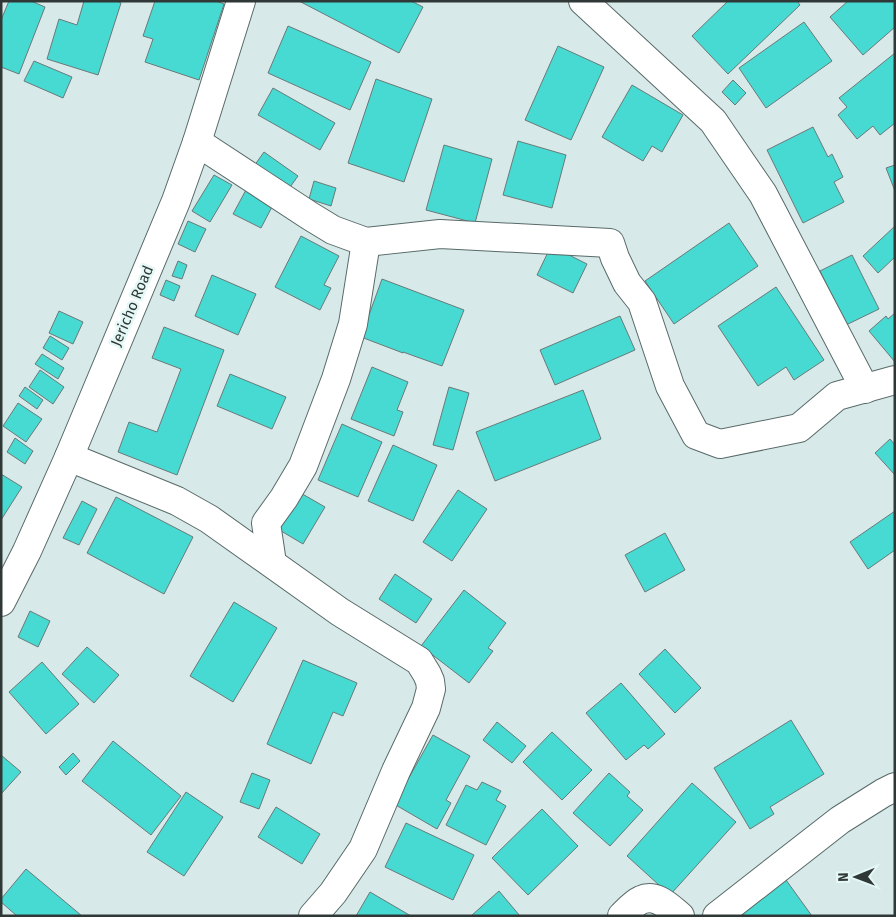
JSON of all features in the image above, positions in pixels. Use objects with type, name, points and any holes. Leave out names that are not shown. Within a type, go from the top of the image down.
[{"type":"street","name":"Jericho Road","points":[[1,602],[27,551],[69,457],[176,202],[197,142],[241,1]]},
{"type":"street","points":[[582,1],[713,121],[763,194],[865,388]]},
{"type":"street","points":[[197,142],[333,230],[366,242],[440,234],[610,243],[627,283],[642,302],[670,386],[696,435],[720,444],[799,428],[837,396],[895,380]]},
{"type":"street","points":[[224,529],[266,522],[284,498],[303,466],[336,379],[353,324],[366,242]]},
{"type":"street","points":[[69,457],[144,486],[177,501],[209,519],[340,612],[419,661],[427,674],[431,689],[426,708],[396,771],[363,849],[333,894],[313,916]]},
{"type":"street","points":[[266,522],[272,563]]},
{"type":"street","points":[[717,916],[840,820],[895,787]]},
{"type":"street","points":[[622,916],[640,900],[651,898],[661,901],[680,916]]},
{"type":"building","points":[[9,1],[31,1],[45,7],[19,74],[1,67],[1,20]]},
{"type":"building","points":[[84,1],[117,1],[121,3],[98,75],[47,59],[59,19],[77,25]]},
{"type":"building","points":[[155,1],[216,1],[224,4],[199,80],[145,62],[153,39],[143,36]]},
{"type":"building","points":[[299,1],[411,1],[423,7],[399,53]]},
{"type":"building","points":[[728,1],[797,1],[800,5],[728,74],[692,36]]},
{"type":"building","points":[[848,1],[895,1],[895,27],[863,55],[830,17]]},
{"type":"building","points":[[804,22],[832,61],[766,108],[739,68]]},
{"type":"building","points":[[288,26],[371,62],[350,110],[268,73]]},
{"type":"building","points":[[558,46],[604,67],[571,140],[525,120]]},
{"type":"building","points":[[895,53],[895,123],[880,135],[873,126],[857,139],[838,115],[847,107],[839,98]]},
{"type":"building","points":[[34,61],[72,77],[63,98],[24,81]]},
{"type":"building","points":[[376,79],[432,99],[404,182],[348,163]]},
{"type":"building","points":[[733,80],[746,93],[735,105],[722,92]]},
{"type":"building","points":[[632,85],[683,115],[662,152],[652,146],[643,161],[602,137]]},
{"type":"building","points":[[273,88],[335,123],[320,150],[258,115]]},
{"type":"building","points":[[813,127],[828,157],[832,154],[843,177],[834,182],[844,202],[803,223],[767,150]]},
{"type":"building","points":[[518,141],[566,155],[552,208],[503,195]]},
{"type":"building","points":[[444,145],[492,159],[475,223],[426,210]]},
{"type":"building","points":[[264,152],[298,176],[288,190],[254,166]]},
{"type":"building","points":[[895,165],[895,191],[886,168]]},
{"type":"building","points":[[214,175],[232,185],[210,222],[192,211]]},
{"type":"building","points":[[314,181],[336,188],[331,206],[309,199]]},
{"type":"building","points":[[247,188],[274,203],[261,228],[233,214]]},
{"type":"building","points":[[188,221],[206,229],[195,252],[178,244]]},
{"type":"building","points":[[729,223],[758,266],[674,324],[645,281]]},
{"type":"building","points":[[895,226],[895,257],[878,273],[863,256]]},
{"type":"building","points":[[301,236],[339,256],[324,285],[331,288],[320,310],[275,287]]},
{"type":"building","points":[[551,246],[587,264],[573,293],[537,275]]},
{"type":"building","points":[[852,255],[879,309],[846,325],[820,271]]},
{"type":"building","points":[[178,261],[187,265],[182,279],[172,276]]},
{"type":"building","points":[[212,275],[256,294],[238,335],[195,316]]},
{"type":"building","points":[[382,279],[464,310],[442,366],[361,337]]},
{"type":"building","points":[[166,280],[180,286],[174,301],[160,295]]},
{"type":"building","points":[[776,287],[824,360],[794,380],[786,367],[758,386],[718,326]]},
{"type":"building","points":[[59,311],[83,322],[73,344],[49,333]]},
{"type":"building","points":[[895,313],[895,362],[869,331],[886,316],[888,319]]},
{"type":"building","points":[[620,316],[635,350],[555,385],[540,350]]},
{"type":"building","points":[[164,327],[224,350],[177,475],[118,452],[129,422],[157,432],[181,369],[152,358]]},
{"type":"building","points":[[50,336],[69,348],[62,360],[43,348]]},
{"type":"building","points":[[42,354],[64,368],[58,379],[35,364]]},
{"type":"building","points":[[372,367],[408,382],[397,410],[403,412],[394,436],[351,419]]},
{"type":"building","points":[[40,370],[64,387],[53,404],[29,387]]},
{"type":"building","points":[[230,374],[286,397],[272,429],[217,406]]},
{"type":"building","points":[[25,387],[43,400],[37,409],[19,396]]},
{"type":"building","points":[[449,387],[469,393],[453,450],[433,445]]},
{"type":"building","points":[[583,390],[601,439],[495,481],[476,432]]},
{"type":"building","points":[[18,403],[42,419],[26,442],[3,426]]},
{"type":"building","points":[[342,424],[382,442],[358,497],[318,480]]},
{"type":"building","points":[[15,438],[33,451],[25,464],[7,452]]},
{"type":"building","points":[[890,439],[895,445],[895,475],[875,453]]},
{"type":"building","points":[[393,445],[437,465],[413,521],[368,501]]},
{"type":"building","points":[[1,474],[22,487],[1,520]]},
{"type":"building","points":[[292,488],[325,507],[303,544],[271,525]]},
{"type":"building","points":[[458,490],[487,509],[452,561],[423,542]]},
{"type":"building","points":[[116,497],[193,537],[164,594],[87,553]]},
{"type":"building","points":[[82,501],[97,509],[79,545],[63,538]]},
{"type":"building","points":[[895,511],[895,550],[868,569],[850,542]]},
{"type":"building","points":[[665,533],[685,570],[645,592],[625,555]]},
{"type":"building","points":[[395,574],[432,599],[416,623],[379,599]]},
{"type":"building","points":[[464,590],[506,623],[488,648],[493,651],[469,683],[421,646]]},
{"type":"building","points":[[234,602],[277,628],[233,702],[190,676]]},
{"type":"building","points":[[30,611],[50,621],[38,647],[18,637]]},
{"type":"building","points":[[87,647],[119,675],[94,703],[62,674]]},
{"type":"building","points":[[665,649],[701,688],[675,713],[639,674]]},
{"type":"building","points":[[303,660],[357,683],[343,716],[333,712],[311,764],[267,744]]},
{"type":"building","points":[[42,662],[79,704],[46,734],[9,692]]},
{"type":"building","points":[[621,683],[665,734],[648,749],[644,745],[626,760],[586,713]]},
{"type":"building","points":[[791,720],[824,774],[770,807],[774,814],[750,829],[714,768]]},
{"type":"building","points":[[497,722],[526,746],[512,763],[483,740]]},
{"type":"building","points":[[552,732],[592,770],[562,800],[523,762]]},
{"type":"building","points":[[433,735],[470,756],[446,800],[451,803],[437,829],[394,804]]},
{"type":"building","points":[[113,741],[181,796],[151,835],[82,781]]},
{"type":"building","points":[[73,753],[80,761],[66,775],[59,767]]},
{"type":"building","points":[[1,755],[21,772],[1,794]]},
{"type":"building","points":[[252,773],[270,780],[259,809],[240,802]]},
{"type":"building","points":[[609,773],[630,792],[627,796],[643,810],[610,846],[573,813]]},
{"type":"building","points":[[482,782],[501,791],[496,800],[506,806],[486,845],[446,825],[466,785],[477,790]]},
{"type":"building","points":[[692,783],[736,822],[670,895],[627,856]]},
{"type":"building","points":[[186,792],[223,817],[184,876],[147,852]]},
{"type":"building","points":[[276,807],[320,834],[302,864],[258,837]]},
{"type":"building","points":[[542,809],[578,846],[528,895],[492,858]]},
{"type":"building","points":[[406,823],[474,855],[453,900],[385,867]]},
{"type":"building","points":[[26,869],[82,916],[17,916],[1,902],[1,899]]},
{"type":"building","points":[[786,880],[812,916],[744,916],[742,912]]},
{"type":"building","points":[[499,891],[520,916],[471,916]]},
{"type":"building","points":[[370,892],[411,916],[356,916]]}]
